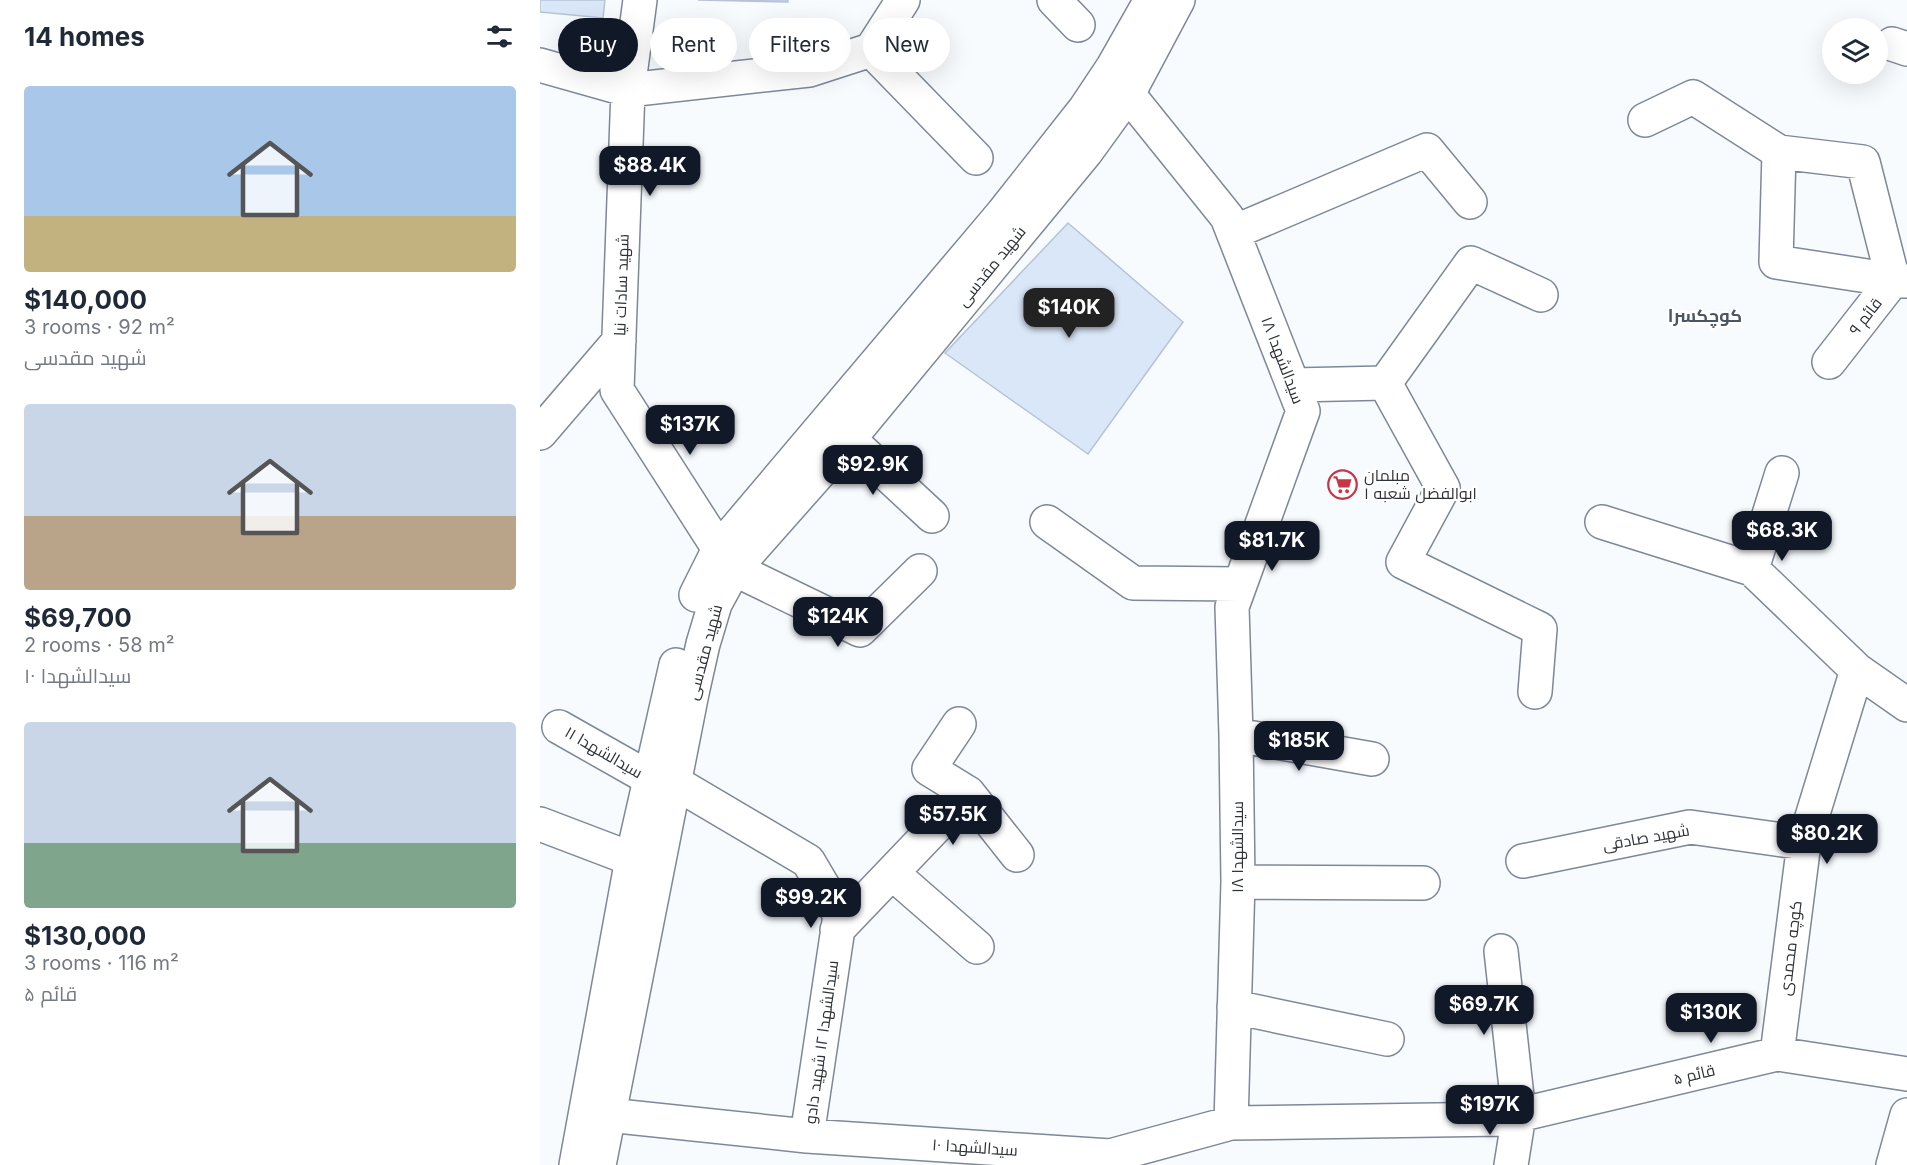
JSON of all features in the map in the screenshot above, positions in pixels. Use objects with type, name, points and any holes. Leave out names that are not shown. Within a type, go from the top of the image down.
[{"type":"street","name":"شهید سادات نیا","points":[[640,0],[628,90],[617,390],[727,559]]},
{"type":"street","points":[[891,18],[903,0]]},
{"type":"street","points":[[1054,0],[1078,25]]},
{"type":"street","name":"شهید مقدسی","points":[[599,1165],[597,1113],[632,859],[662,780],[716,604],[727,559],[1085,109],[1113,67],[1151,0]]},
{"type":"street","name":"شهید مقدسی","points":[[727,559],[849,439],[1086,152],[1128,94],[1178,0]]},
{"type":"street","points":[[540,64],[628,90],[810,70],[863,53]]},
{"type":"street","points":[[892,72],[976,158]]},
{"type":"street","name":"سیدالشهدا ۱۸","points":[[1128,94],[1227,217],[1303,411],[1232,607],[1238,882],[1231,1123]]},
{"type":"street","points":[[1645,120],[1693,97],[1779,152],[1863,162],[1900,281],[1776,262],[1779,152]]},
{"type":"street","points":[[1234,232],[1427,150],[1470,202]]},
{"type":"street","points":[[1385,383],[1471,263],[1541,294]]},
{"type":"street","name":"قائم ۹","points":[[1829,362],[1900,281]]},
{"type":"street","points":[[540,433],[619,341]]},
{"type":"street","points":[[1293,385],[1385,383]]},
{"type":"street","points":[[1385,383],[1443,488],[1403,562],[1540,628],[1535,692]]},
{"type":"street","points":[[849,439],[932,516]]},
{"type":"street","points":[[1752,569],[1782,473]]},
{"type":"street","points":[[1047,522],[1133,582],[1240,584]]},
{"type":"street","points":[[1602,522],[1752,569],[1857,670],[1907,705]]},
{"type":"street","points":[[727,559],[860,630],[920,571]]},
{"type":"street","name":"کوچه محمدی","points":[[1777,1054],[1804,843],[1857,670]]},
{"type":"street","points":[[959,724],[929,770],[968,793],[1017,855]]},
{"type":"street","name":"سیدالشهدا ۱۱","points":[[559,727],[662,780]]},
{"type":"street","points":[[1236,735],[1372,759]]},
{"type":"street","name":"شهید مقدسی","points":[[576,1165],[597,1113],[662,780]]},
{"type":"street","name":"سیدالشهدا ۱۲ شهید دادو","points":[[662,780],[808,861],[840,915],[807,1136]]},
{"type":"street","points":[[837,930],[968,793]]},
{"type":"street","points":[[540,825],[632,859]]},
{"type":"street","name":"شهید صادقی","points":[[1523,861],[1690,827],[1804,843]]},
{"type":"street","points":[[892,873],[977,947]]},
{"type":"street","points":[[1238,882],[1424,883]]},
{"type":"street","points":[[1501,951],[1518,1115],[1511,1165]]},
{"type":"street","points":[[1234,1007],[1387,1039]]},
{"type":"street","name":"قائم ۵","points":[[1518,1115],[1777,1054],[1907,1074]]},
{"type":"street","name":"سیدالشهدا ۱۰","points":[[597,1113],[807,1136],[1110,1161],[1231,1123],[1502,1119],[1518,1115]]},
{"type":"street","points":[[1893,1165],[1907,1116]]},
{"type":"building","points":[[540,0],[605,0],[603,18],[540,12]]},
{"type":"building","points":[[698,0],[788,0],[788,2]]},
{"type":"building","points":[[1068,223],[1183,322],[1088,454],[945,353]]},
{"type":"place","name":"مبلمان ابوالفضل شعبه ۱","points":[[1343,484]]},
{"type":"district","name":"کوچکسرا","points":[[1705,316]]}]
